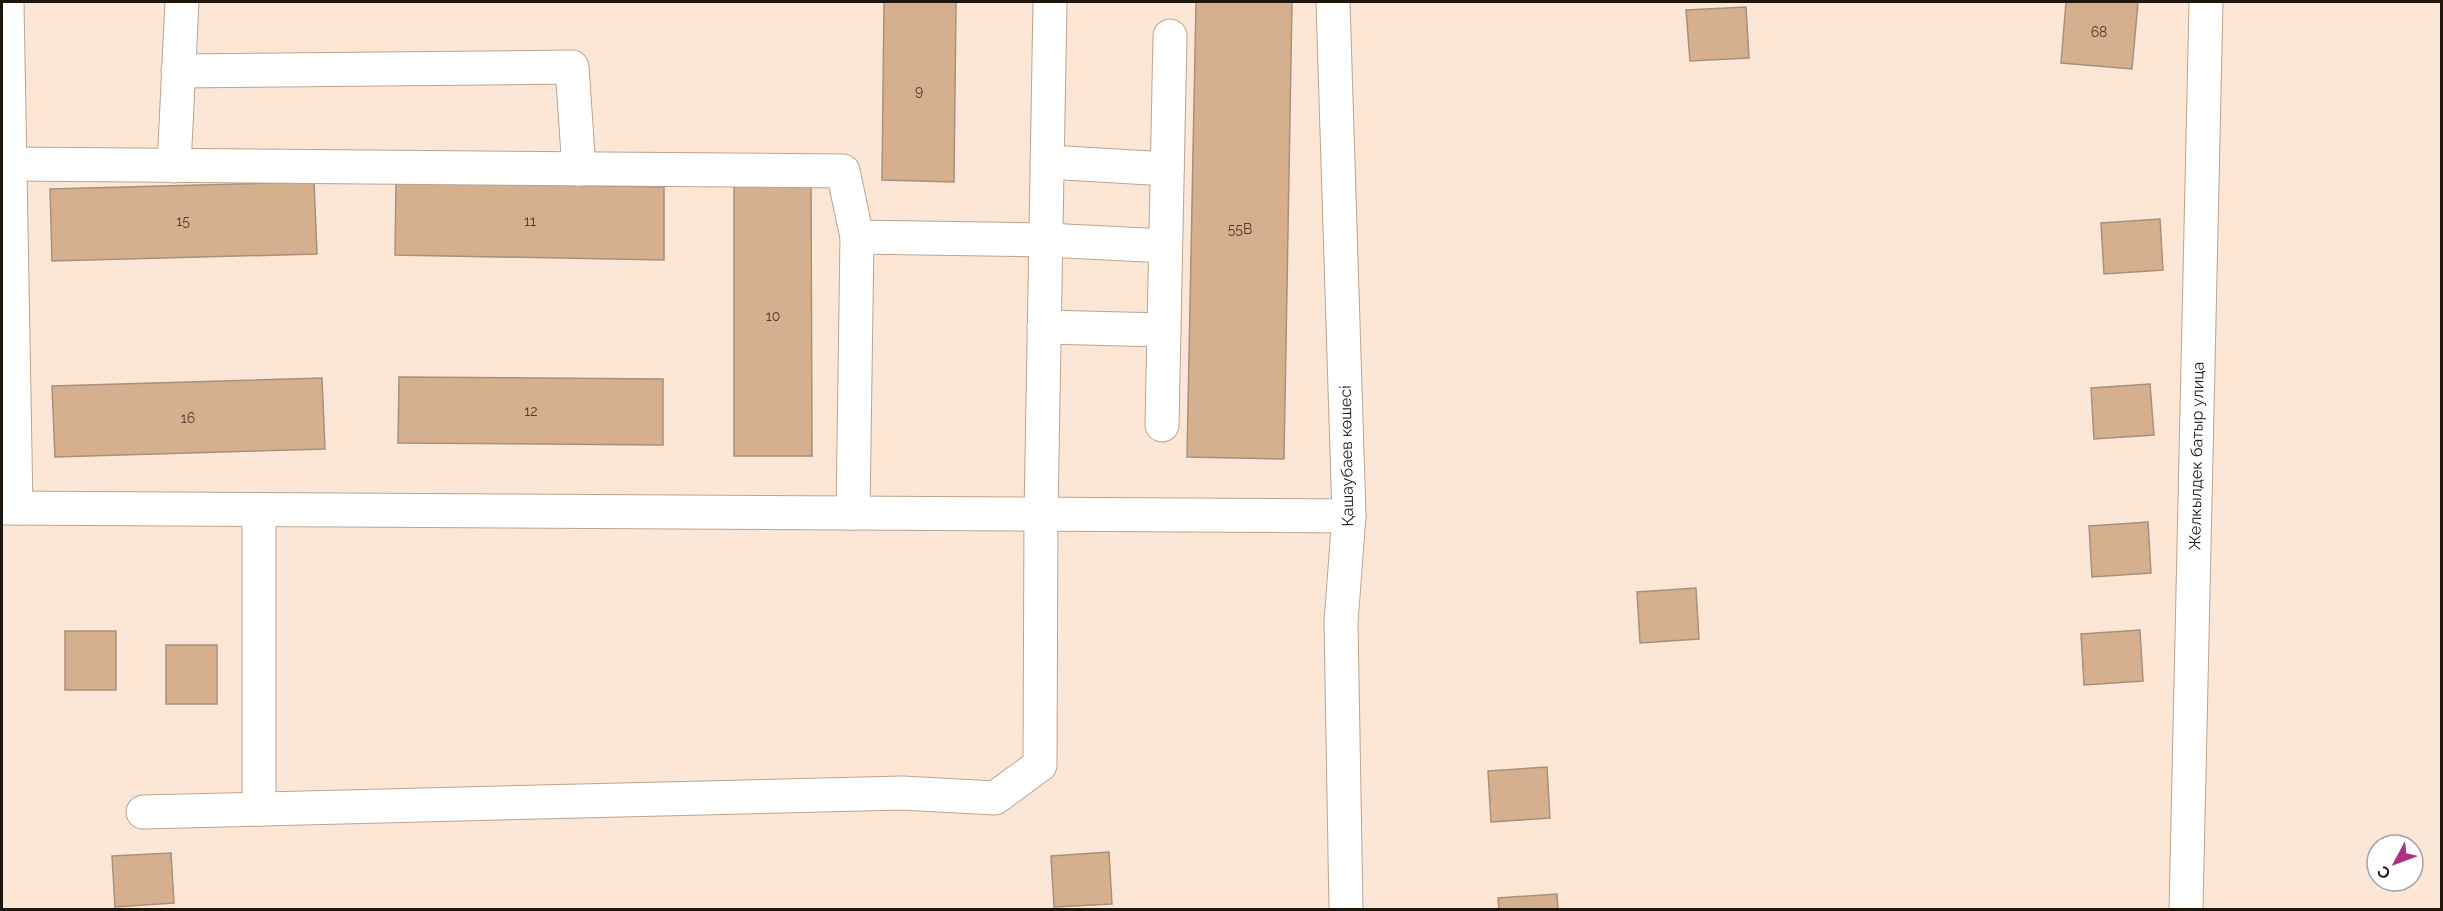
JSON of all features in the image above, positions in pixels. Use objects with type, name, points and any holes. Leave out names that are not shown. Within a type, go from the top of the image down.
[{"type":"street","points":[[7,2],[5,85],[10,164],[7,263],[9,508],[1349,516]]},
{"type":"street","points":[[174,166],[182,2]]},
{"type":"street","points":[[143,812],[902,793],[995,798],[1040,765],[1041,514],[1050,2]]},
{"type":"street","name":"Қашаубаев көшесі","points":[[1333,2],[1349,516],[1341,622],[1346,909]]},
{"type":"street","name":"Желкылдек батыр улица","points":[[2186,909],[2206,2]]},
{"type":"street","points":[[1162,425],[1170,36]]},
{"type":"street","points":[[178,71],[572,67],[579,169]]},
{"type":"street","points":[[1047,162],[1167,169]]},
{"type":"street","points":[[10,164],[843,171],[857,237],[854,513]]},
{"type":"street","points":[[857,237],[1046,240],[1166,246]]},
{"type":"street","points":[[1044,327],[1164,330]]},
{"type":"street","points":[[259,510],[259,809]]},
{"type":"building","points":[[884,2],[956,2],[954,182],[882,180]]},
{"type":"building","points":[[1196,2],[1292,2],[1284,459],[1187,457]]},
{"type":"building","points":[[2066,2],[2138,2],[2132,69],[2061,63]]},
{"type":"building","points":[[1746,7],[1749,58],[1690,61],[1686,10]]},
{"type":"building","points":[[734,175],[811,175],[812,456],[734,456]]},
{"type":"building","points":[[314,182],[317,254],[52,261],[50,189]]},
{"type":"building","points":[[396,182],[664,187],[664,260],[395,255]]},
{"type":"building","points":[[2160,219],[2163,270],[2104,274],[2101,223]]},
{"type":"building","points":[[399,377],[663,379],[663,445],[398,443]]},
{"type":"building","points":[[322,378],[325,449],[55,457],[52,386]]},
{"type":"building","points":[[2150,384],[2154,435],[2094,439],[2091,388]]},
{"type":"building","points":[[2148,522],[2151,573],[2092,577],[2089,526]]},
{"type":"building","points":[[1696,588],[1699,639],[1640,643],[1637,592]]},
{"type":"building","points":[[2140,630],[2143,681],[2084,685],[2081,634]]},
{"type":"building","points":[[65,631],[116,631],[116,690],[65,690]]},
{"type":"building","points":[[166,645],[217,645],[217,704],[166,704]]},
{"type":"building","points":[[1547,767],[1550,818],[1491,822],[1488,771]]},
{"type":"building","points":[[1109,852],[1112,904],[1054,907],[1051,856]]},
{"type":"building","points":[[171,853],[174,903],[115,907],[112,856]]},
{"type":"building","points":[[1557,894],[1558,910],[1499,910],[1498,898]]}]
